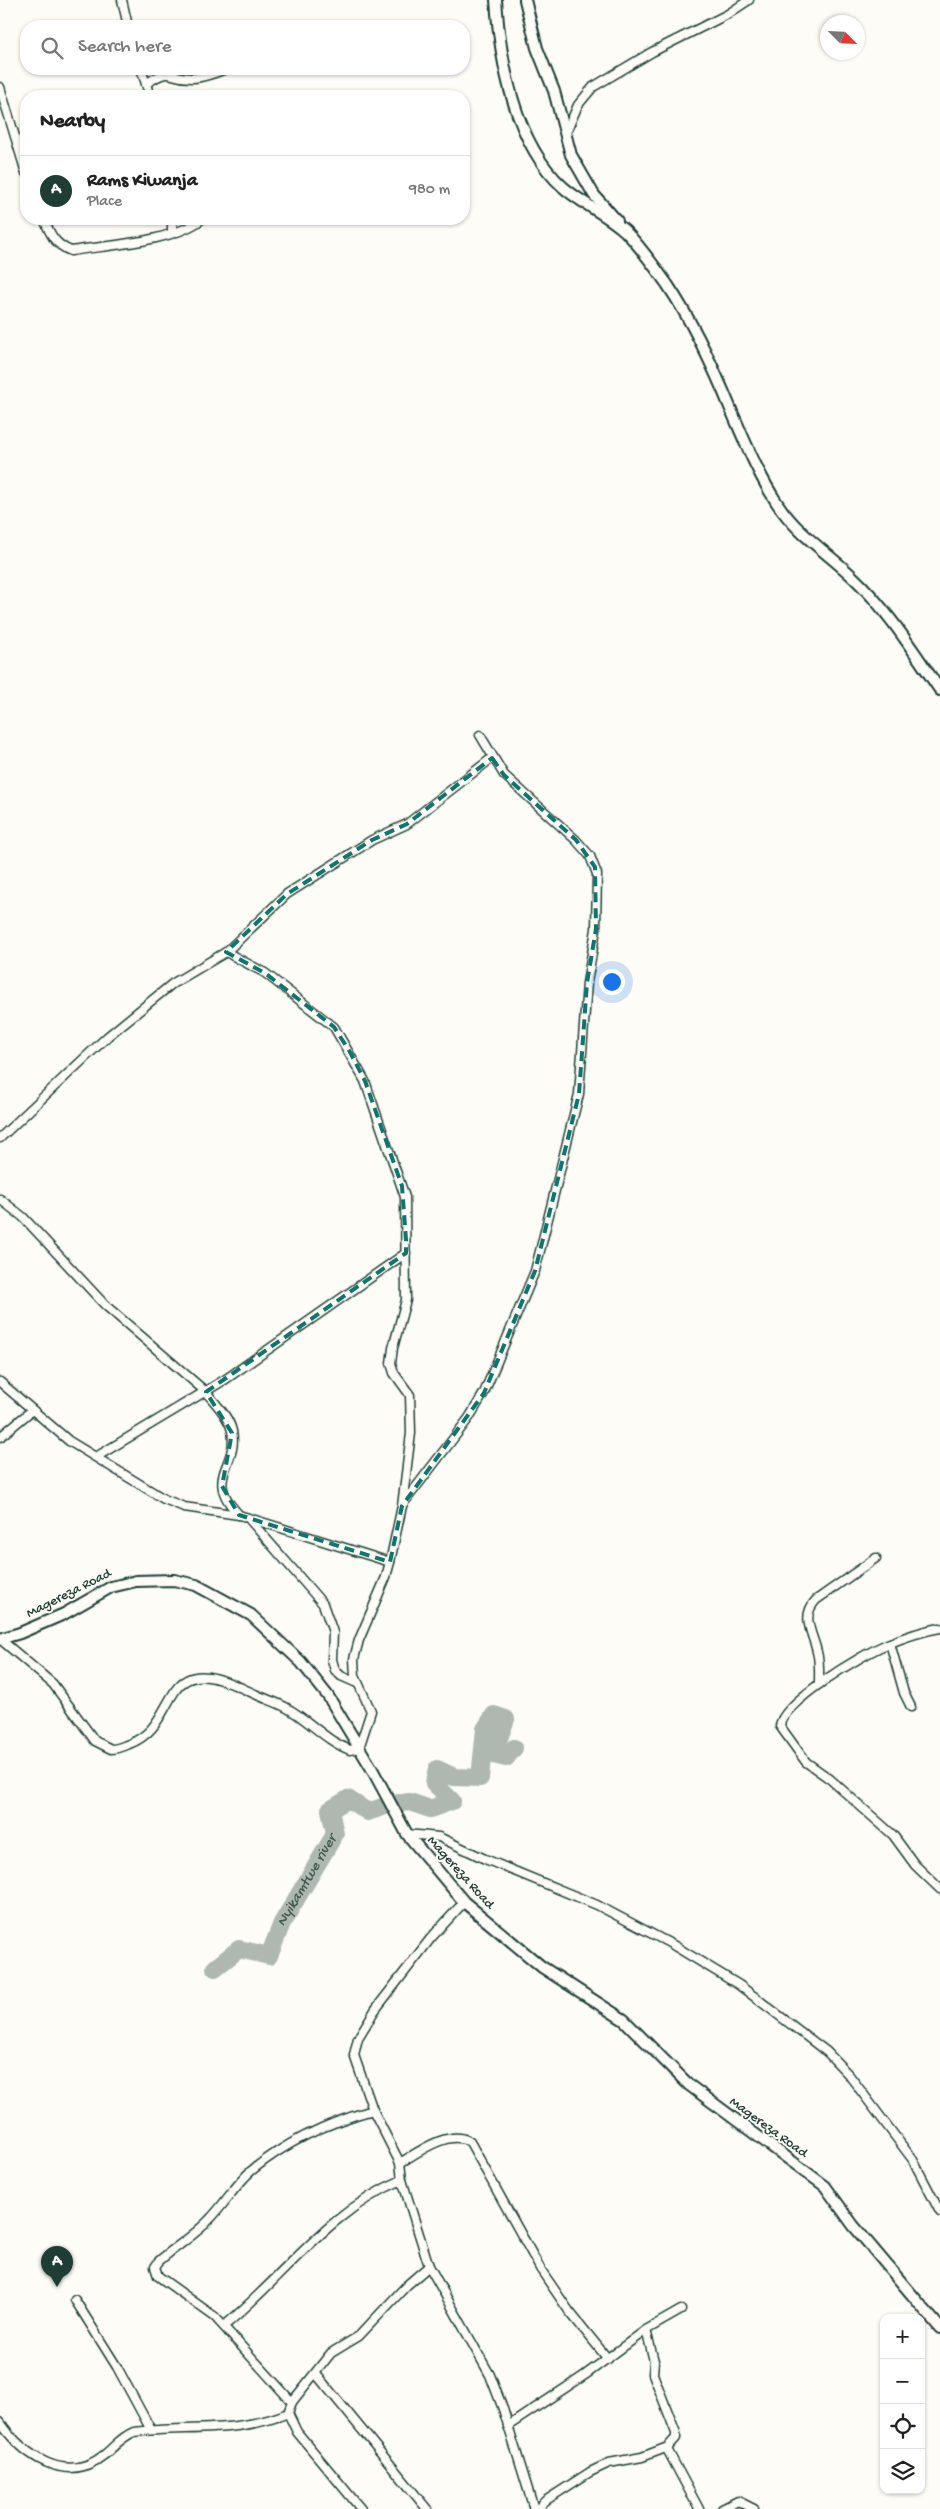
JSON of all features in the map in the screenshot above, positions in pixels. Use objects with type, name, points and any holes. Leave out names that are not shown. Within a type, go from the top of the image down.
[{"type":"street","points":[[122,0],[127,20]]},
{"type":"street","points":[[496,0],[506,73],[515,105],[542,165],[561,186],[624,230]]},
{"type":"street","points":[[525,0],[537,48],[554,90],[571,155],[584,181],[644,253],[685,311],[712,365],[748,454],[778,506],[811,543],[852,576],[870,595],[889,617],[940,690]]},
{"type":"street","points":[[565,135],[578,105],[593,87],[652,52],[728,14],[749,0]]},
{"type":"street","points":[[143,75],[148,90]]},
{"type":"street","points":[[146,84],[160,75]]},
{"type":"street","points":[[177,75],[190,79],[205,75]]},
{"type":"street","points":[[0,87],[20,153]]},
{"type":"street","points":[[47,225],[52,238],[61,247],[71,251],[172,234],[192,225]]},
{"type":"street","points":[[172,225],[172,234]]},
{"type":"street","points":[[402,1506],[469,1418],[484,1393],[535,1271],[578,1094],[587,983],[596,929],[595,867],[590,856],[576,840],[504,775],[492,758],[480,735]]},
{"type":"street","points":[[0,1138],[108,1036],[188,973],[226,952],[287,894],[372,840],[407,824],[492,758]]},
{"type":"street","points":[[0,1639],[53,1684],[95,1741],[108,1748],[118,1748],[144,1737],[158,1724],[182,1683],[191,1678],[206,1677],[221,1679],[287,1708],[346,1749],[352,1751],[359,1748],[371,1711],[357,1683],[354,1668],[355,1652],[386,1577],[390,1562],[402,1506],[411,1433],[412,1401],[409,1390],[394,1373],[391,1363],[393,1348],[406,1300],[405,1198],[365,1081],[334,1027],[265,973],[226,952]]},
{"type":"street","points":[[0,1199],[23,1217],[104,1306],[206,1392],[231,1428],[232,1440],[223,1472],[222,1486],[227,1501],[239,1515]]},
{"type":"street","points":[[96,1457],[206,1392],[284,1340],[406,1252]]},
{"type":"street","points":[[0,1382],[31,1411],[69,1441],[128,1479],[164,1499],[184,1507],[239,1515],[390,1562]]},
{"type":"street","points":[[0,1437],[31,1411]]},
{"type":"street","points":[[249,1518],[323,1604],[333,1632],[332,1660],[335,1670],[341,1676],[357,1683]]},
{"type":"street","points":[[820,1684],[818,1654],[808,1624],[809,1610],[816,1600],[876,1558]]},
{"type":"street","name":"Magereza Road","points":[[0,1639],[20,1633],[64,1614],[123,1582],[154,1579],[196,1585],[251,1616],[294,1656],[328,1696],[407,1834],[464,1902],[542,1967],[624,2020],[689,2085],[825,2186],[854,2225],[940,2328]]},
{"type":"street","points":[[940,1628],[890,1643],[820,1684],[788,1710],[780,1720],[780,1726],[806,1762],[830,1779],[888,1829],[914,1865],[940,1889]]},
{"type":"street","points":[[890,1643],[910,1708]]},
{"type":"street","points":[[407,1834],[439,1836],[485,1859],[597,1905],[673,1945],[739,1985],[827,2052],[849,2074],[913,2160],[940,2212]]},
{"type":"street","points":[[464,1902],[431,1938],[375,2010],[358,2038],[354,2050],[355,2059],[373,2110],[400,2163],[402,2180],[429,2266],[490,2375],[534,2509]]},
{"type":"street","points":[[292,2402],[242,2349],[224,2326],[194,2300],[158,2276],[155,2271],[157,2263],[209,2220],[244,2178],[259,2165],[316,2130],[342,2119],[373,2110]]},
{"type":"street","points":[[400,2163],[449,2138],[461,2137],[470,2142],[541,2270],[608,2359]]},
{"type":"street","points":[[224,2326],[333,2222],[374,2193],[402,2180]]},
{"type":"street","points":[[361,2509],[297,2432],[288,2413],[292,2402],[331,2353],[364,2332],[378,2314],[429,2266]]},
{"type":"street","points":[[75,2300],[121,2374],[151,2430]]},
{"type":"street","points":[[508,2426],[608,2359],[646,2330],[681,2310]]},
{"type":"street","points":[[538,2509],[545,2501],[590,2472],[609,2463],[642,2457],[668,2447],[676,2438],[676,2433],[653,2374],[654,2361],[646,2330]]},
{"type":"street","points":[[316,2374],[427,2509]]},
{"type":"street","points":[[0,2422],[30,2453],[61,2469],[84,2465],[97,2460],[126,2435],[151,2430],[224,2429],[258,2424],[288,2413]]},
{"type":"street","points":[[668,2447],[699,2509]]},
{"type":"street","points":[[722,2509],[738,2502],[754,2509]]},
{"type":"highlighted area","points":[[492,758],[504,775],[576,840],[595,867],[596,929],[587,983],[579,1094],[535,1271],[484,1393],[402,1506],[390,1562],[239,1515],[222,1486],[232,1433],[206,1392],[406,1253],[402,1186],[365,1081],[350,1052],[334,1027],[265,973],[226,952],[287,894],[372,840],[407,824]]},
{"type":"waterway","name":"Nyikamtwe river","points":[[215,1968],[239,1949],[269,1956],[282,1923],[335,1834],[330,1810],[348,1799],[368,1812],[391,1804],[410,1802],[430,1809],[452,1801],[434,1783],[437,1769],[454,1777],[480,1778],[485,1729],[494,1715],[506,1719],[493,1755],[506,1758],[514,1748]]},
{"type":"place","name":"Rams Kiwanja","points":[[57,2287]]}]
